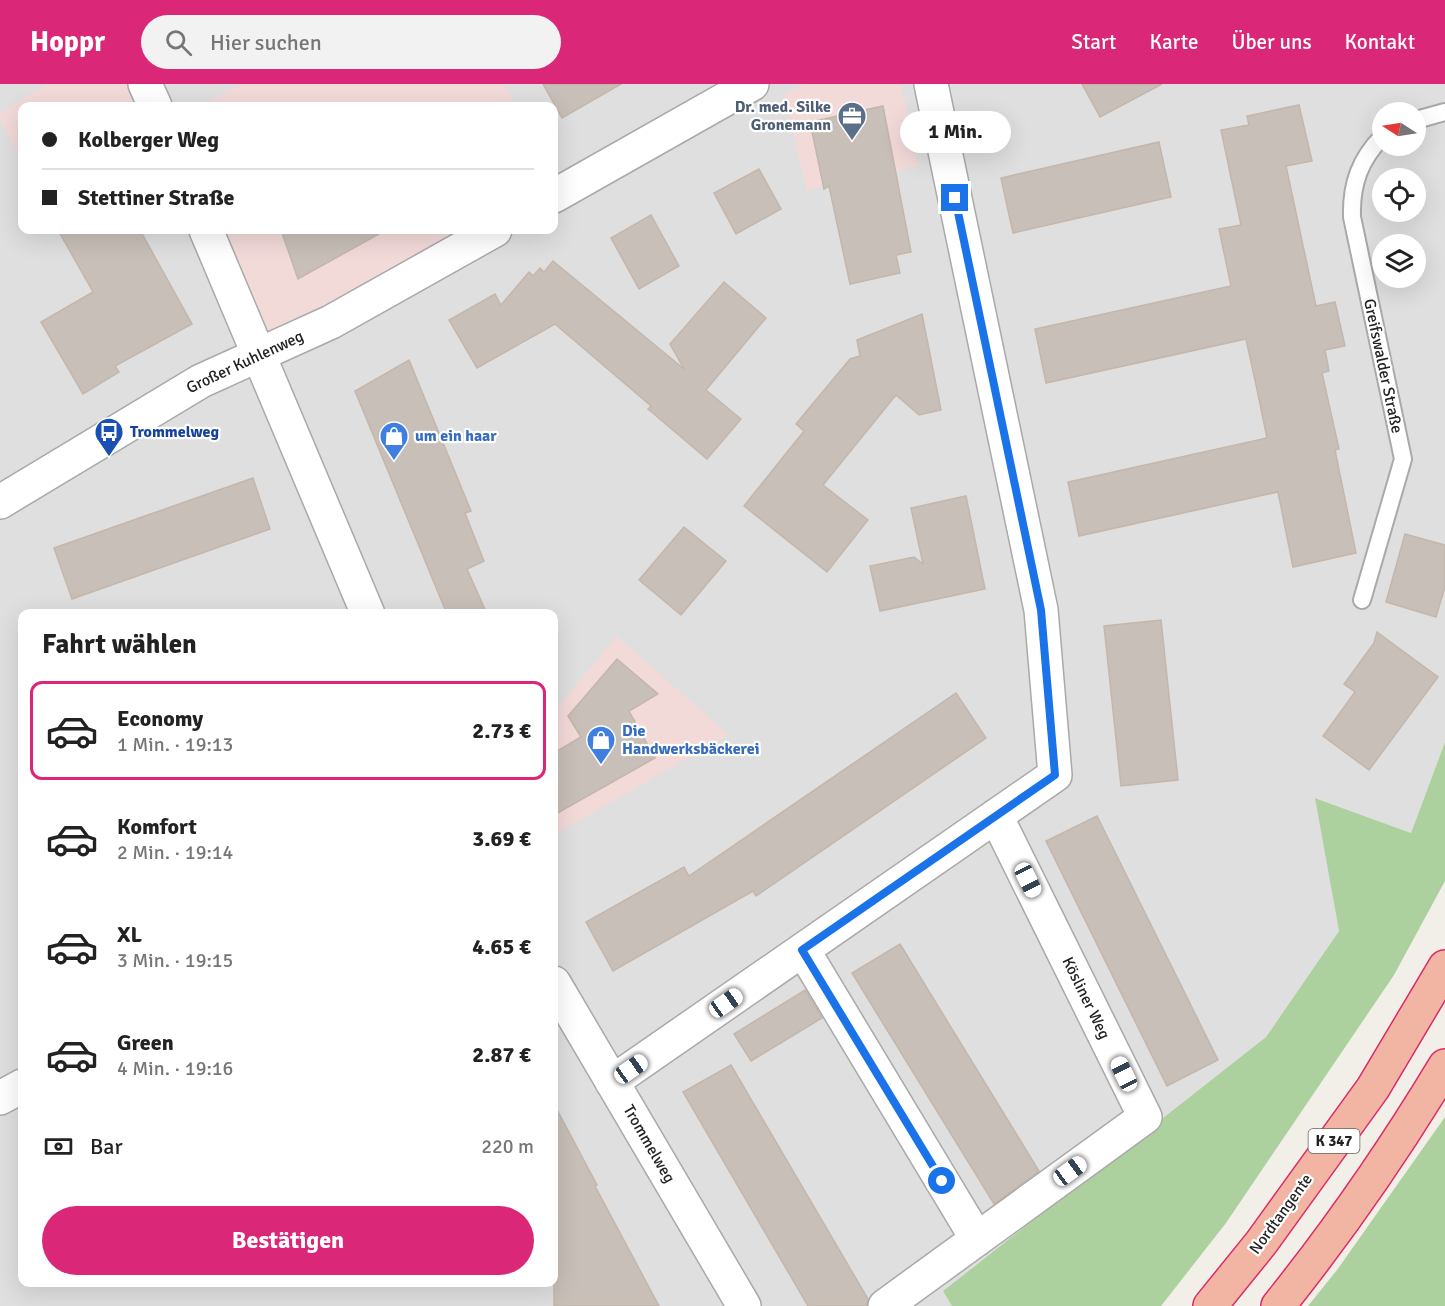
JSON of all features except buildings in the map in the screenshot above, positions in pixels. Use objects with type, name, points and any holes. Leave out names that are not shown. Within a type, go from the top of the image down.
[{"type":"highway","name":"Nordtangente","points":[[1210,1306],[1261,1243],[1373,1088],[1445,967]]},
{"type":"highway","name":"K 347","points":[[1278,1306],[1303,1275],[1407,1128],[1445,1066]]},
{"type":"street","points":[[145,84],[153,102]]},
{"type":"street","points":[[558,194],[752,84]]},
{"type":"street","points":[[612,1082],[1055,775],[1041,610],[931,84]]},
{"type":"street","points":[[209,234],[366,609]]},
{"type":"street","name":"Großer Kuhlenweg","points":[[0,502],[201,381],[331,322],[488,234]]},
{"type":"street","name":"Kösliner Weg","points":[[885,1306],[1145,1117],[996,816]]},
{"type":"street","points":[[802,950],[977,1239]]},
{"type":"street","name":"Trommelweg","points":[[558,990],[744,1306]]},
{"type":"street","points":[[0,1098],[18,1088]]},
{"type":"lane","points":[[1426,117],[1445,112]]},
{"type":"lane","name":"Greifswalder Straße","points":[[1362,600],[1402,459],[1352,217],[1352,198],[1361,163],[1372,147]]},
{"type":"shaded area","points":[[0,84],[1445,84],[1445,742],[1411,833],[1316,798],[1339,931],[1266,1037],[943,1291],[952,1306],[0,1306]]},
{"type":"shaded area","points":[[46,84],[145,84],[153,102],[18,102],[18,154],[0,120],[0,113]]},
{"type":"shaded area","points":[[242,84],[504,84],[515,102],[207,102]]},
{"type":"shaded area","points":[[804,84],[901,84],[918,166],[807,190],[784,94]]},
{"type":"shaded area","points":[[208,234],[487,234],[259,355]]},
{"type":"shaded area","points":[[617,636],[729,735],[558,833],[558,706]]},
{"type":"green space","points":[[1445,742],[1445,881],[1394,975],[1226,1223],[1161,1306],[952,1306],[943,1291],[1266,1037],[1339,931],[1315,798],[1411,833]]},
{"type":"green space","points":[[1445,1117],[1445,1306],[1308,1306],[1337,1270]]},
{"type":"place","name":"Dr. med. Silke Gronemann","points":[[852,142]]},
{"type":"place","name":"Trommelweg","points":[[109,458]]},
{"type":"place","name":"um ein haar","points":[[394,462]]},
{"type":"place","name":"Die Handwerksbäckerei","points":[[601,766]]},
{"type":"route","points":[[942,1181],[802,950],[1055,775],[1041,610],[955,198]]}]
